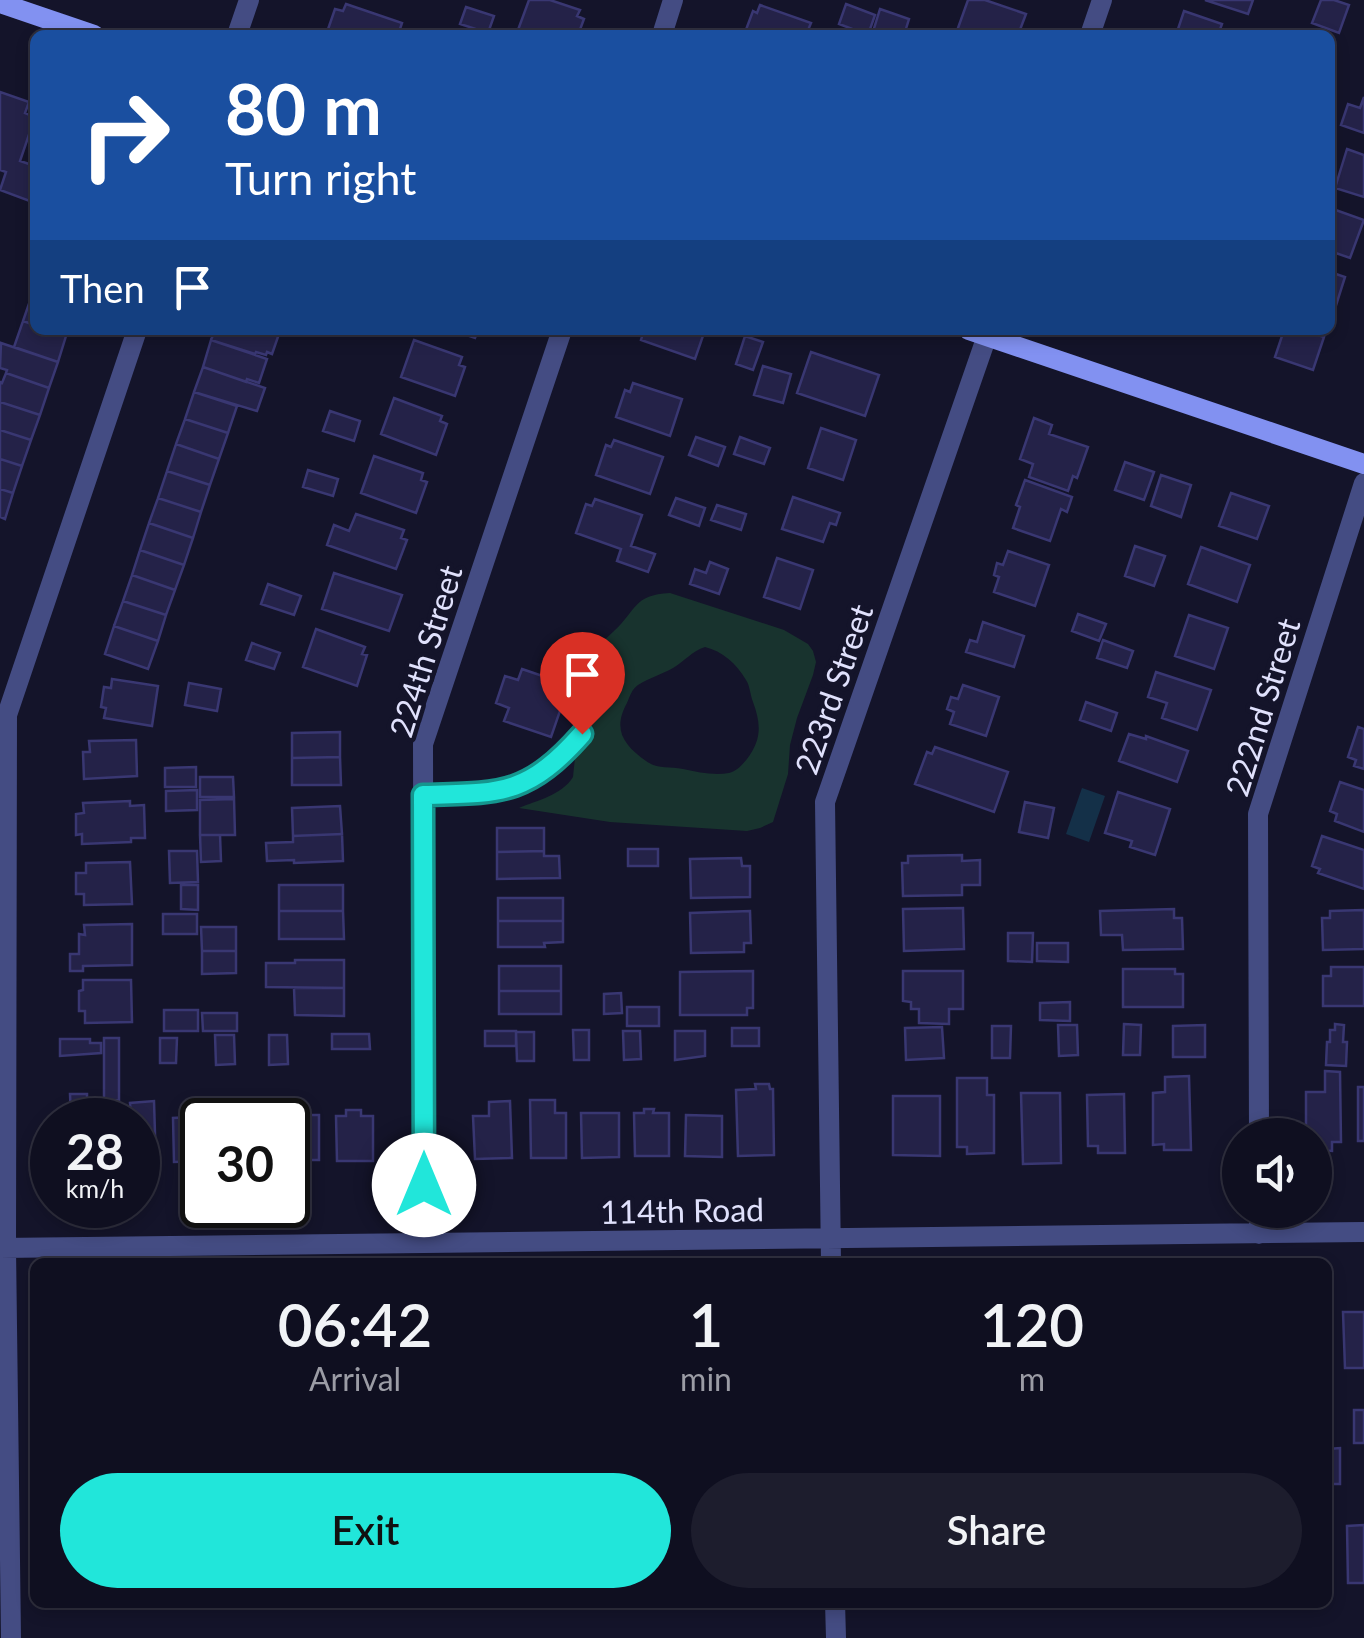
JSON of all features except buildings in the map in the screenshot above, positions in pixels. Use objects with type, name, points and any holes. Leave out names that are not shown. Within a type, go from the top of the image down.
[{"type":"main road","points":[[0,3],[79,30]]},
{"type":"main road","points":[[991,335],[1364,464]]},
{"type":"street","points":[[240,30],[249,0]]},
{"type":"street","points":[[664,30],[673,0]]},
{"type":"street","points":[[1092,30],[1102,0]]},
{"type":"street","points":[[10,1638],[3,1248],[6,715],[135,335]]},
{"type":"street","name":"224th Street","points":[[424,1242],[423,744],[560,335]]},
{"type":"street","name":"223rd Street","points":[[831,1258],[825,802],[981,335]]},
{"type":"street","name":"222nd Street","points":[[1258,1118],[1258,814],[1364,483]]},
{"type":"street","points":[[1259,1228],[1259,1234]]},
{"type":"street","name":"114th Road","points":[[3,1248],[1364,1232]]},
{"type":"street","points":[[836,1608],[836,1638]]},
{"type":"lane","points":[[423,795],[484,792],[528,782],[558,762],[582,734]]},
{"type":"green space","points":[[670,593],[784,630],[813,651],[813,675],[797,718],[788,774],[773,822],[747,831],[610,822],[519,808],[556,793],[573,777],[581,699],[579,683],[569,663],[604,640],[642,600]],"holes":[[[711,649],[734,664],[748,685],[759,724],[752,752],[737,769],[723,774],[651,764],[632,749],[621,729],[631,693],[696,651]]]},
{"type":"water","points":[[1082,788],[1105,796],[1089,842],[1066,834]]},
{"type":"route","points":[[424,1185],[423,795],[484,792],[528,782],[558,762],[582,734]]}]
